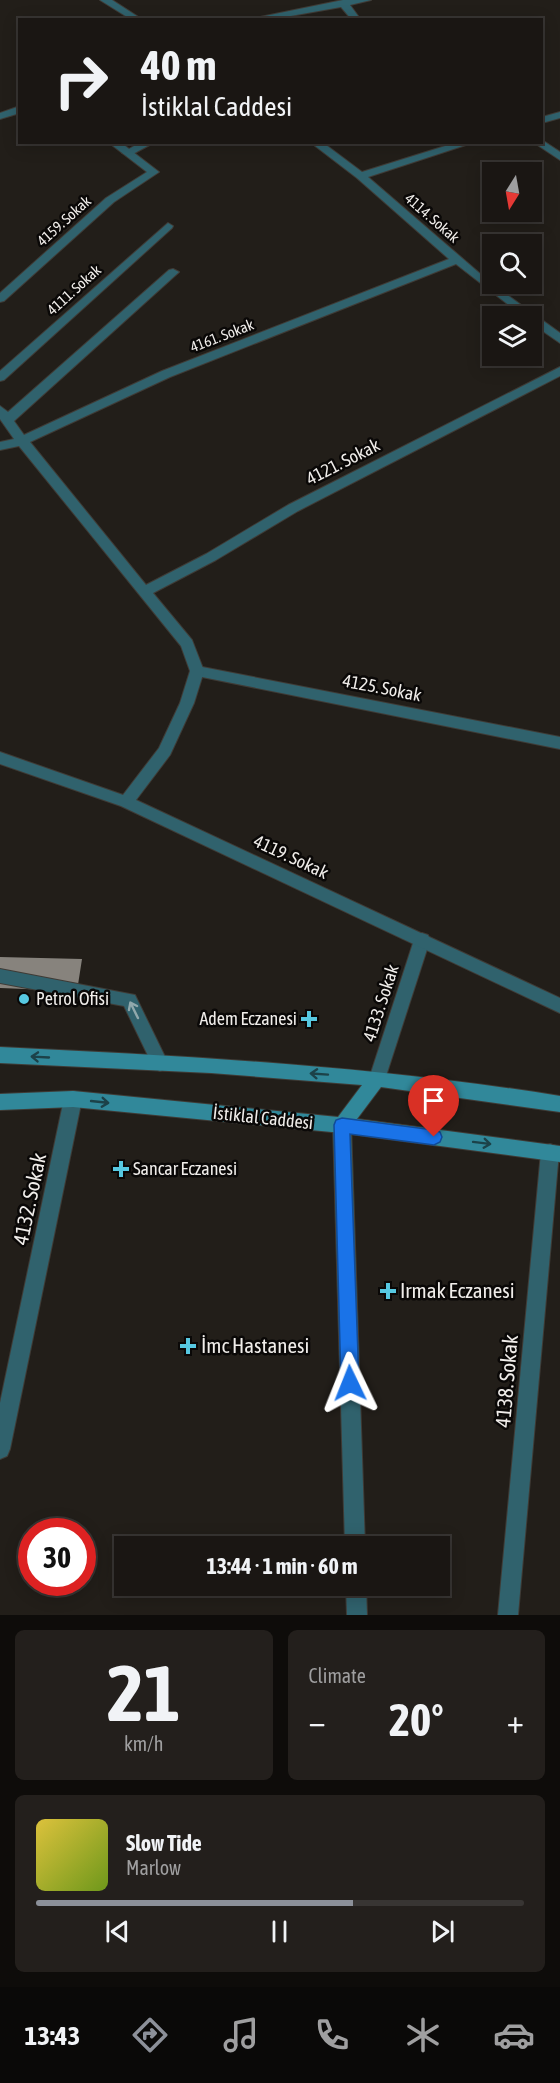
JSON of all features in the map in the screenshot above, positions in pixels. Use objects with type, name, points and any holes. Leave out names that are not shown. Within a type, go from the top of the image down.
[{"type":"main road","points":[[0,1055],[159,1063],[377,1079],[560,1104]]},
{"type":"main road","points":[[342,1125],[377,1079]]},
{"type":"main road","name":"İstiklal Caddesi","points":[[0,1102],[74,1099],[342,1125],[555,1153]]},
{"type":"street","points":[[105,0],[136,18]]},
{"type":"street","points":[[260,18],[366,0]]},
{"type":"street","points":[[343,3],[355,18]]},
{"type":"street","points":[[0,116],[18,110]]},
{"type":"street","points":[[543,120],[560,114]]},
{"type":"street","points":[[116,144],[128,153],[146,144]]},
{"type":"street","name":"4114. Sokak","points":[[318,144],[362,176],[457,260],[517,306]]},
{"type":"street","points":[[362,176],[464,144]]},
{"type":"street","points":[[540,144],[560,157]]},
{"type":"street","name":"4159. Sokak","points":[[0,299],[110,200],[154,172],[128,153]]},
{"type":"street","name":"4111. Sokak","points":[[0,376],[168,226]]},
{"type":"street","name":"4161. Sokak","points":[[0,446],[22,441],[166,374],[457,260]]},
{"type":"street","points":[[126,802],[165,751],[188,703],[197,671],[187,644],[3,415],[173,272]]},
{"type":"street","name":"4114. Sokak","points":[[542,325],[560,339]]},
{"type":"street","name":"4121. Sokak","points":[[146,591],[211,557],[292,508],[560,371]]},
{"type":"street","name":"4125. Sokak","points":[[197,671],[560,743]]},
{"type":"street","name":"4119. Sokak","points":[[0,758],[126,802],[560,1006]]},
{"type":"street","name":"4133. Sokak","points":[[377,1079],[422,940]]},
{"type":"street","points":[[0,976],[129,1000],[159,1063]]},
{"type":"street","name":"4132. Sokak","points":[[0,1449],[74,1099]]},
{"type":"street","points":[[342,1125],[355,1536]]},
{"type":"street","name":"4138. Sokak","points":[[508,1615],[555,1153]]},
{"type":"street","points":[[356,1596],[357,1615]]},
{"type":"building","points":[[0,957],[82,959],[77,991],[0,988]]},
{"type":"place","name":"Petrol Ofisi","points":[[24,999]]},
{"type":"place","name":"Adem Eczanesi","points":[[309,1019]]},
{"type":"place","name":"Sancar Eczanesi","points":[[121,1169]]},
{"type":"place","name":"Irmak Eczanesi","points":[[388,1291]]},
{"type":"place","name":"İmc Hastanesi","points":[[188,1346]]},
{"type":"route","points":[[350,1383],[342,1125],[434,1137]]}]
